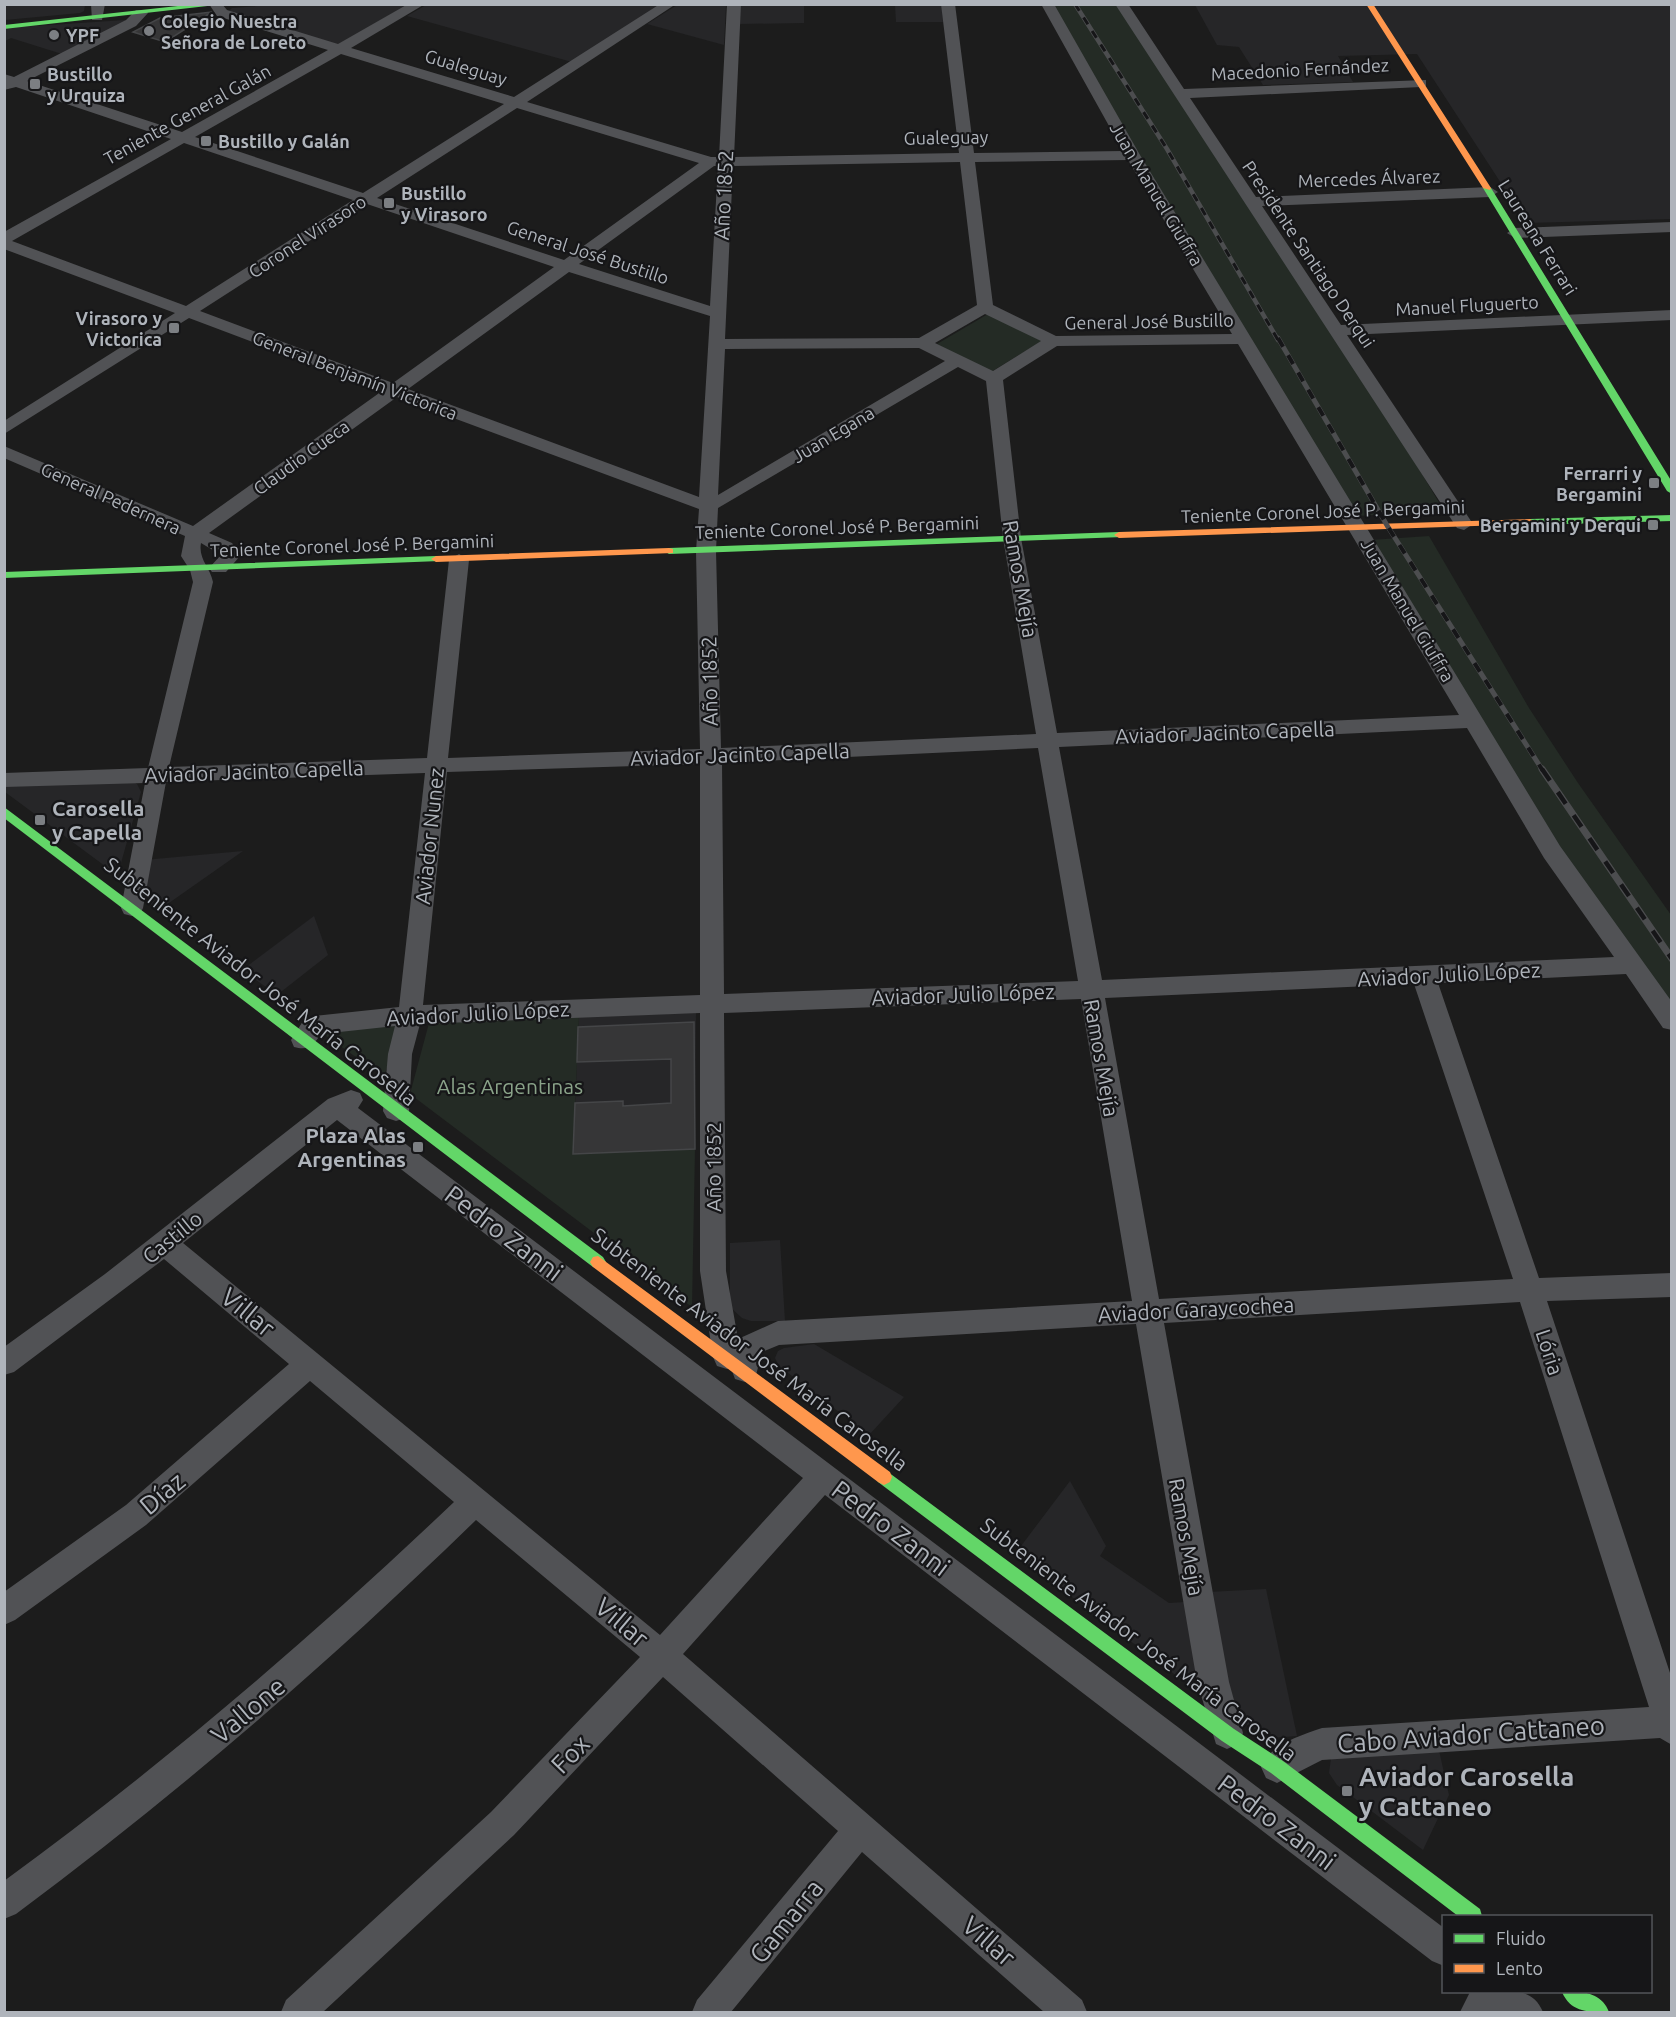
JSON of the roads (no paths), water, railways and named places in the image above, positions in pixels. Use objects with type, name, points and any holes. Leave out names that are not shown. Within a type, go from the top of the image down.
[{"type":"street","points":[[4,27],[98,11],[141,13],[222,4]]},
{"type":"street","name":"Teniente General Galán","points":[[4,241],[419,4]]},
{"type":"street","name":"Coronel Virasoro","points":[[4,429],[670,4]]},
{"type":"street","name":"Año 1852","points":[[734,4],[714,167],[718,344],[706,504],[706,550],[711,756],[713,1271],[736,1364]]},
{"type":"street","points":[[948,4],[985,307]]},
{"type":"street","name":"Juan Manuel Giuffra","points":[[1047,4],[1132,155],[1359,528],[1552,852],[1671,1021]]},
{"type":"street","name":"Presidente Santiago Derqui","points":[[1121,4],[1464,524]]},
{"type":"street","name":"Laureana Ferrari","points":[[1369,4],[1490,192],[1671,491]]},
{"type":"street","name":"Gualeguay","points":[[214,5],[222,13],[518,103],[714,167],[965,156],[1132,155]]},
{"type":"street","points":[[8,82],[131,23],[141,13]]},
{"type":"street","name":"General José Bustillo","points":[[8,82],[716,313]]},
{"type":"street","name":"Macedonio Fernández","points":[[1179,94],[1421,83]]},
{"type":"street","name":"Claudio Cueca","points":[[195,534],[567,266],[714,167]]},
{"type":"street","name":"Mercedes Álvarez","points":[[1251,202],[1490,192]]},
{"type":"street","points":[[1515,233],[1671,227]]},
{"type":"street","name":"General Benjamín Victorica","points":[[4,241],[687,501],[706,504]]},
{"type":"street","points":[[985,307],[1053,341]]},
{"type":"street","points":[[922,343],[985,307]]},
{"type":"street","name":"Manuel Fluguerto","points":[[1336,330],[1671,315]]},
{"type":"street","name":"General José Bustillo","points":[[1053,341],[1244,339]]},
{"type":"street","points":[[718,344],[922,343],[994,378],[1053,341]]},
{"type":"street","name":"Juan Egana","points":[[706,504],[726,498],[957,360]]},
{"type":"street","name":"Ramos Mejía","points":[[994,378],[1012,538],[1049,739],[1089,990],[1213,1682],[1228,1735]]},
{"type":"street","name":"General Pedernera","points":[[4,451],[229,550],[231,555],[209,569]]},
{"type":"street","name":"Teniente Coronel José P. Bergamini","points":[[4,575],[1012,538],[1671,518]]},
{"type":"street","points":[[132,908],[157,774],[202,582],[209,569],[190,561],[188,552],[195,534]]},
{"type":"street","name":"Aviador Nunez","points":[[396,1111],[400,1054],[410,1015],[459,560]]},
{"type":"street","name":"Aviador Jacinto Capella","points":[[4,780],[711,756],[1475,721]]},
{"type":"street","name":"Subteniente Aviador José María Carosella","points":[[4,811],[396,1111],[1228,1735],[1277,1767],[1470,1915]]},
{"type":"street","name":"Aviador Julio López","points":[[303,1040],[314,1025],[410,1015],[712,1002],[1089,990],[1631,965]]},
{"type":"street","name":"Lória","points":[[1423,975],[1530,1290],[1671,1724]]},
{"type":"street","name":"Castillo","points":[[4,1363],[61,1324],[337,1106],[372,1092]]},
{"type":"street","name":"Pedro Zanni","points":[[337,1106],[1442,1948]]},
{"type":"street","name":"Villar","points":[[164,1243],[661,1655],[1070,2013]]},
{"type":"street","name":"Aviador Garaycochea","points":[[736,1364],[749,1344],[778,1333],[1530,1290],[1671,1285]]},
{"type":"street","name":"Díaz","points":[[4,1610],[136,1515],[310,1363]]},
{"type":"street","name":"Fox","points":[[298,2013],[463,1862],[618,1704],[823,1476]]},
{"type":"street","name":"Vallone","points":[[4,1902],[59,1862],[268,1694],[390,1585],[476,1500]]},
{"type":"street","name":"Cabo Aviador Cattaneo","points":[[1277,1767],[1301,1751],[1322,1744],[1671,1724]]},
{"type":"street","name":"Gamarra","points":[[709,2013],[861,1828]]},
{"type":"street","points":[[1477,2013],[1488,1993]]},
{"type":"street","points":[[1500,1993],[1526,2013]]},
{"type":"street","points":[[1573,1993],[1599,2013]]},
{"type":"railway","points":[[1075,4],[1167,149],[1278,340]]},
{"type":"railway","points":[[1278,338],[1388,527],[1543,771]]},
{"type":"railway","points":[[1542,769],[1672,959]]},
{"type":"place","name":"Colegio Nuestra Señora de Loreto","points":[[149,31]]},
{"type":"place","name":"YPF","points":[[54,35]]},
{"type":"place","name":"Bustillo y Urquiza","points":[[35,84]]},
{"type":"place","name":"Bustillo y Galán","points":[[206,141]]},
{"type":"place","name":"Bustillo y Virasoro","points":[[389,203]]},
{"type":"place","name":"Virasoro y Victorica","points":[[174,328]]},
{"type":"place","name":"Ferrarri y Bergamini","points":[[1654,483]]},
{"type":"place","name":"Bergamini y Derqui","points":[[1653,525]]},
{"type":"place","name":"Carosella y Capella","points":[[40,820]]},
{"type":"place","name":"Plaza Alas Argentinas","points":[[418,1147]]},
{"type":"place","name":"Aviador Carosella y Cattaneo","points":[[1347,1791]]},
{"type":"park label","name":"Alas Argentinas","points":[[510,1086]]}]
